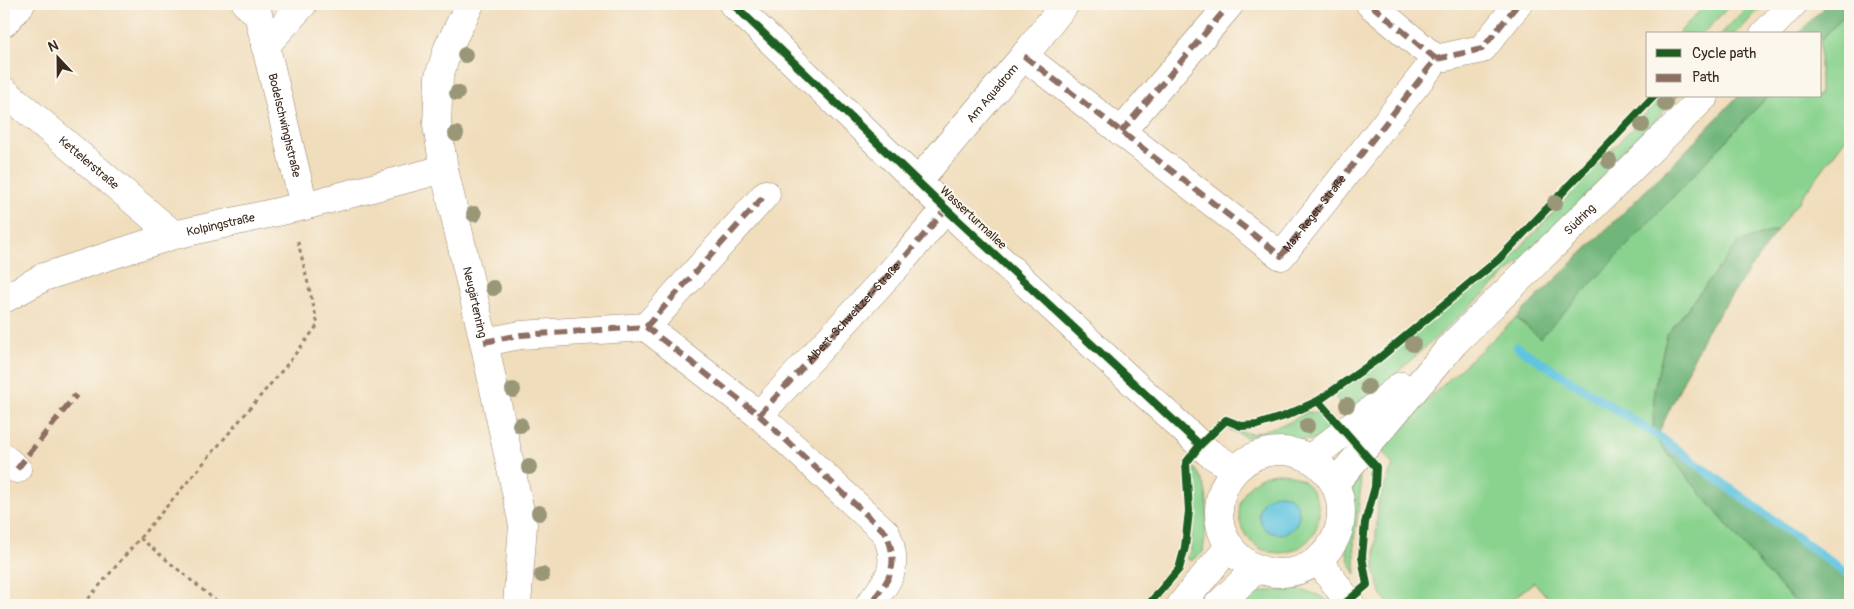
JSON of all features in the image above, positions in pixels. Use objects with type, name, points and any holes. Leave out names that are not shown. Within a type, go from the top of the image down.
[{"type":"street","points":[[4,23],[21,4]]},
{"type":"street","name":"Bodelschwinghstraße","points":[[246,4],[258,14],[304,206]]},
{"type":"street","points":[[265,46],[303,4]]},
{"type":"street","name":"Neugärtenring","points":[[470,4],[448,48],[439,78],[437,125],[444,169],[484,342],[523,525],[517,605]]},
{"type":"street","name":"Wasserturmallee","points":[[733,4],[946,209],[1208,452],[1235,470]]},
{"type":"street","name":"Am Aquadrom","points":[[918,181],[1024,56],[1065,4]]},
{"type":"street","points":[[1121,132],[1230,4]]},
{"type":"street","points":[[1370,4],[1436,58],[1482,49],[1518,4]]},
{"type":"street","points":[[1766,32],[1793,4]]},
{"type":"street","name":"Max-Reger-Straße","points":[[1024,56],[1281,256],[1436,58]]},
{"type":"street","name":"Kettelerstraße","points":[[4,91],[174,235]]},
{"type":"street","name":"Südring","points":[[1310,459],[1454,342],[1703,98]]},
{"type":"street","name":"Kolpingstraße","points":[[4,299],[44,277],[174,235],[304,206],[444,169]]},
{"type":"street","points":[[646,327],[766,194]]},
{"type":"street","name":"Albert-Schweitzer-Straße","points":[[759,415],[904,258],[946,209]]},
{"type":"street","points":[[484,342],[521,335],[646,327],[759,415],[886,533],[892,549],[894,564],[885,585],[869,605]]},
{"type":"street","name":"Südring","points":[[1335,483],[1454,342]]},
{"type":"street","points":[[1279,450],[1299,453],[1310,459],[1323,467],[1335,483],[1341,502],[1341,518],[1333,542],[1318,560],[1298,570],[1277,573],[1257,568],[1238,556],[1224,536],[1218,512],[1222,492],[1235,470],[1254,456],[1279,450]]},
{"type":"street","points":[[1181,605],[1230,546]]},
{"type":"street","points":[[1318,560],[1351,605]]},
{"type":"street","points":[[1218,605],[1257,568]]},
{"type":"path","points":[[84,605],[318,326],[296,238],[304,206]]},
{"type":"path","points":[[140,538],[221,605]]},
{"type":"green space","points":[[1706,4],[1731,4],[1705,32],[1680,32]]},
{"type":"green space","points":[[1750,4],[1764,4],[1738,32],[1723,32]]},
{"type":"green space","points":[[1827,4],[1850,4],[1850,9],[1822,39],[1822,32],[1800,32]]},
{"type":"green space","points":[[1850,9],[1850,133],[1777,230],[1739,242],[1667,335],[1654,389],[1653,436],[1763,568],[1798,605],[1554,605],[1534,582],[1505,605],[1390,605],[1382,596],[1374,569],[1378,503],[1393,465],[1382,451],[1419,407],[1516,318],[1540,337],[1766,98],[1822,98],[1822,39]]},
{"type":"green space","points":[[1660,98],[1676,98],[1544,240],[1348,417],[1334,394],[1476,286],[1518,250]]},
{"type":"green space","points":[[1736,98],[1766,98],[1540,338],[1516,318],[1677,160]]},
{"type":"green space","points":[[1777,230],[1706,332],[1659,432],[1850,572],[1850,605],[1798,605],[1763,568],[1653,436],[1654,389],[1667,335],[1739,242]]},
{"type":"green space","points":[[1307,412],[1320,413],[1332,431],[1315,440],[1253,440],[1226,428],[1252,434],[1288,423]]},
{"type":"green space","points":[[1191,465],[1199,473],[1203,483],[1206,494],[1207,518],[1203,552],[1191,561],[1187,558],[1191,548],[1196,501]]},
{"type":"green space","points":[[1279,473],[1294,476],[1307,485],[1316,498],[1319,513],[1316,528],[1307,541],[1294,550],[1279,553],[1264,550],[1251,541],[1242,528],[1239,513],[1242,498],[1251,485],[1264,476]]},
{"type":"green space","points":[[1359,475],[1361,487],[1354,540],[1356,575],[1349,561],[1345,543],[1352,519],[1350,495]]},
{"type":"green space","points":[[1294,589],[1315,594],[1333,605],[1232,605],[1253,593]]},
{"type":"water","points":[[1279,494],[1293,500],[1299,514],[1293,528],[1279,534],[1265,528],[1259,514],[1265,500]]},
{"type":"waterway","points":[[1517,347],[1658,436],[1850,576]]},
{"type":"marked path","points":[[1121,132],[1230,4]]},
{"type":"marked path","points":[[1024,56],[1281,256],[1436,59],[1370,4]]},
{"type":"marked path","points":[[1436,59],[1482,49],[1518,4]]},
{"type":"marked path","points":[[646,327],[766,194]]},
{"type":"marked path","points":[[759,415],[904,258],[946,209]]},
{"type":"marked path","points":[[484,342],[521,335],[646,327],[759,415],[886,533],[892,555],[891,572],[869,605]]},
{"type":"marked path","points":[[17,469],[76,395]]},
{"type":"cycle path","points":[[733,4],[946,209],[1200,445]]},
{"type":"cycle path","points":[[1148,605],[1179,569],[1185,547],[1189,511],[1186,463],[1200,445],[1226,420],[1241,426],[1257,425],[1285,416],[1318,401],[1378,359],[1499,259],[1652,98]]},
{"type":"cycle path","points":[[1318,401],[1376,467],[1375,487],[1365,523],[1362,557],[1367,585],[1343,605]]}]
